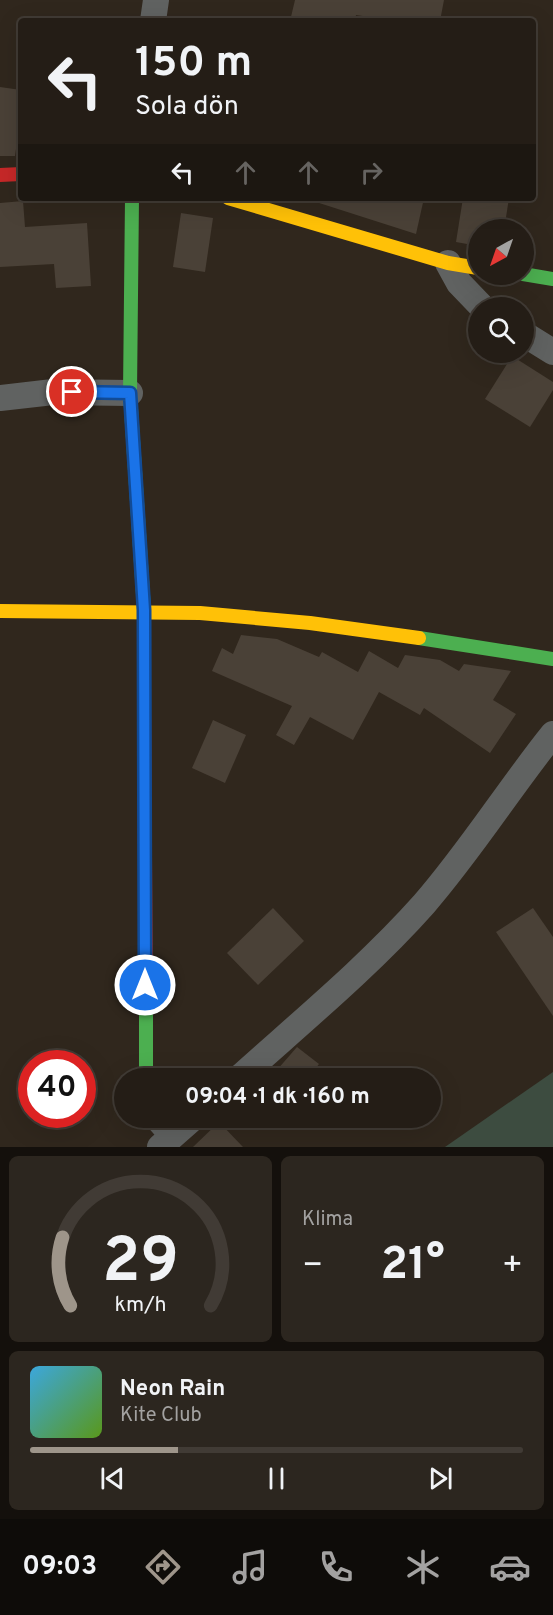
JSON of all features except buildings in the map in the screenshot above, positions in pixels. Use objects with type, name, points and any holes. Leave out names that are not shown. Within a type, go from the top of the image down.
[{"type":"street","points":[[153,18],[156,0]]},
{"type":"street","points":[[0,175],[18,174]]},
{"type":"street","points":[[132,201],[130,393],[144,610],[146,1068]]},
{"type":"street","points":[[238,201],[448,264],[468,267]]},
{"type":"street","points":[[448,264],[459,283],[472,297]]},
{"type":"street","points":[[534,276],[553,279]]},
{"type":"street","points":[[534,340],[553,352]]},
{"type":"street","points":[[0,398],[53,392],[130,393]]},
{"type":"street","points":[[0,611],[144,610],[301,622],[553,658]]},
{"type":"street","points":[[249,1068],[380,948],[422,906],[465,855],[553,734]]},
{"type":"green space","points":[[553,1072],[553,1147],[445,1147]]},
{"type":"traffic: fast","points":[[132,201],[130,393],[144,610],[144,710]]},
{"type":"traffic: fast","points":[[534,276],[553,279]]},
{"type":"traffic: fast","points":[[419,638],[553,659]]},
{"type":"traffic: fast","points":[[146,1000],[146,1068]]},
{"type":"traffic: slow","points":[[238,201],[448,263],[468,266]]},
{"type":"traffic: slow","points":[[0,611],[200,613],[310,623],[419,638]]},
{"type":"traffic: jam","points":[[0,175],[18,174]]},
{"type":"traffic: jam","points":[[144,710],[146,1000]]},
{"type":"route","points":[[72,392],[130,393],[144,610],[145,985]]}]
